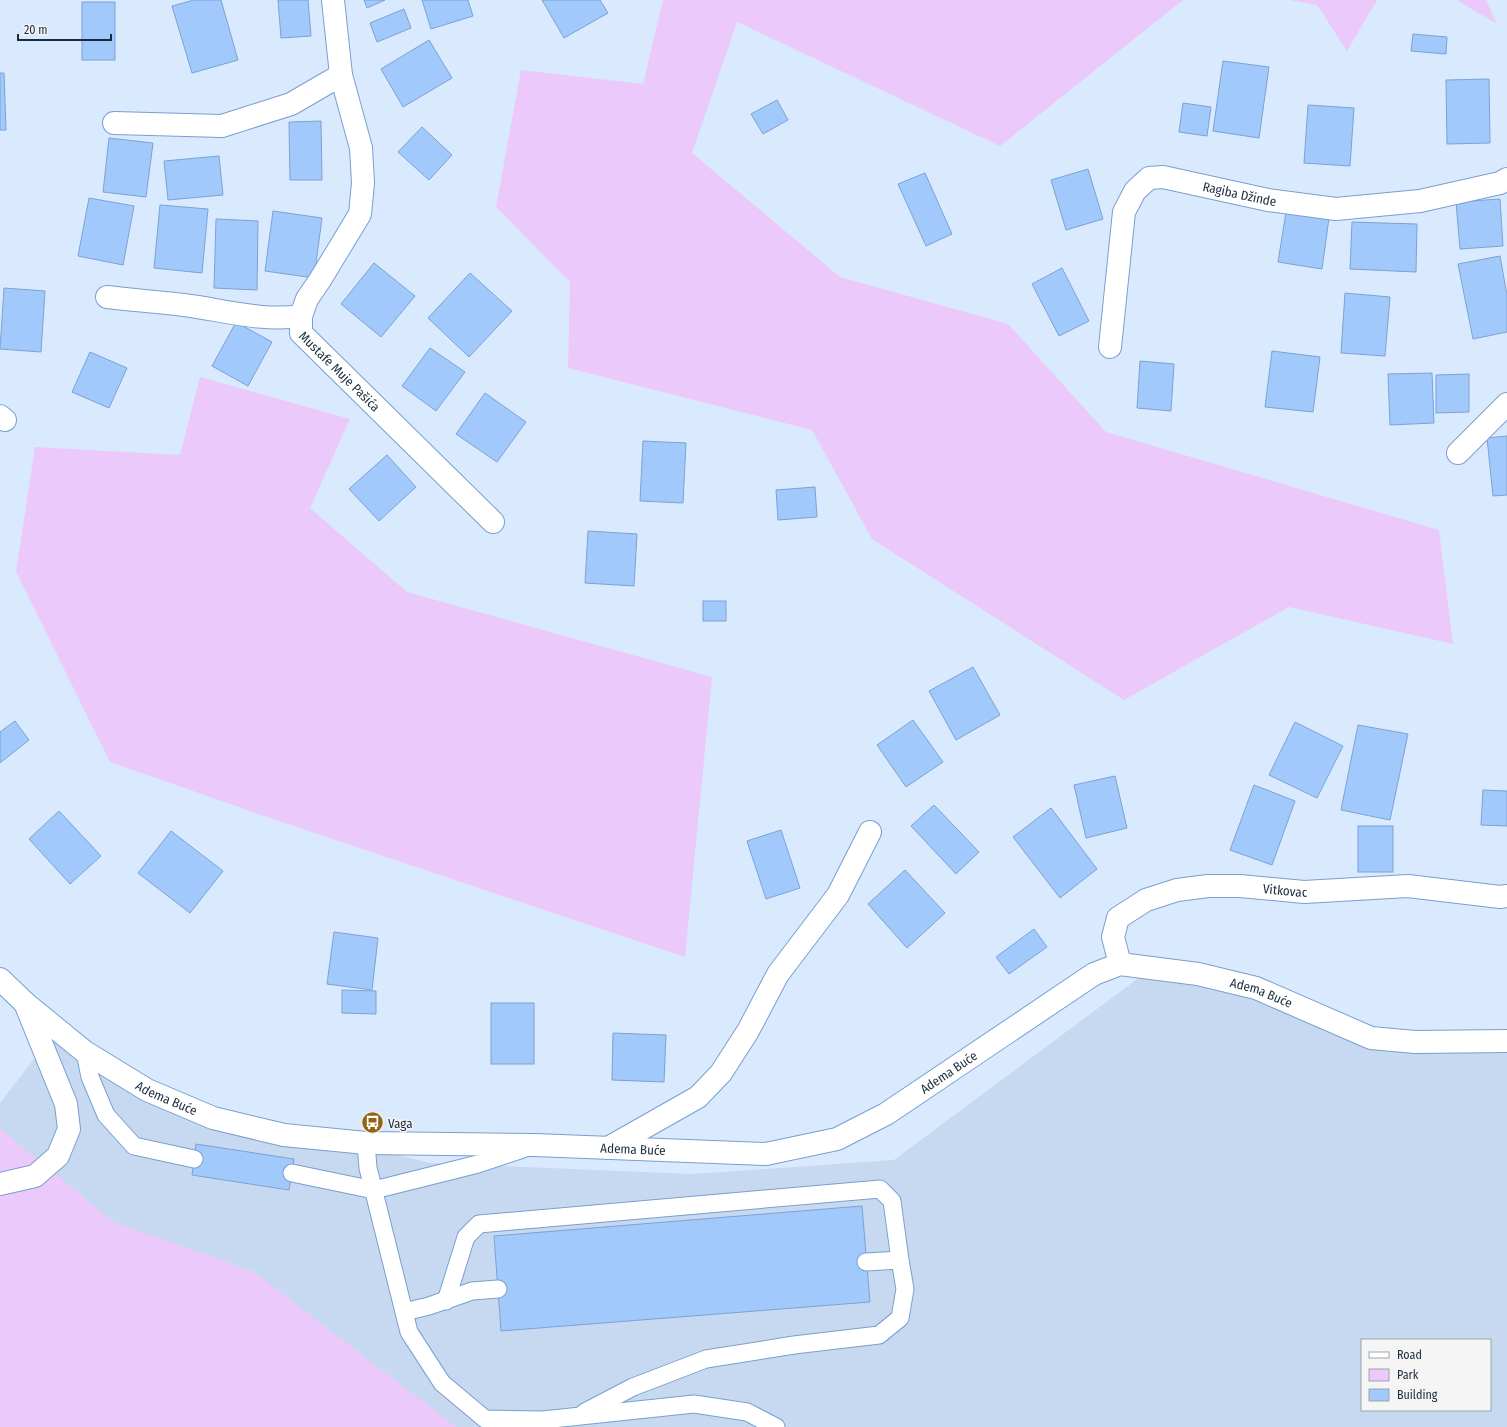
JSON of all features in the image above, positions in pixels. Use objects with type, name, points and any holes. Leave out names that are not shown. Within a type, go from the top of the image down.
[{"type":"street","name":"Mustafe Muje Pašića","points":[[333,0],[341,75],[361,148],[363,182],[360,214],[307,299],[301,316],[301,333],[493,522]]},
{"type":"street","points":[[114,123],[222,126],[291,104],[341,75]]},
{"type":"street","name":"Ragiba Džinde","points":[[1110,348],[1124,212],[1135,191],[1149,178],[1164,177],[1268,200],[1336,208],[1420,201],[1500,183],[1507,179]]},
{"type":"street","points":[[107,297],[184,305],[264,318],[301,316]]},
{"type":"street","points":[[1458,453],[1507,404]]},
{"type":"street","points":[[608,1148],[698,1097],[721,1073],[748,1031],[778,974],[838,895],[870,832]]},
{"type":"street","name":"Vitkovac","points":[[1120,964],[1113,937],[1118,918],[1146,900],[1177,890],[1208,886],[1240,886],[1304,892],[1408,886],[1500,897],[1507,896]]},
{"type":"street","name":"Adema Buće","points":[[0,980],[25,1003],[85,1052],[147,1090],[213,1118],[284,1135],[366,1143],[535,1145],[766,1154],[837,1139],[886,1114],[1094,974],[1120,964],[1198,974],[1256,988],[1371,1038],[1415,1042],[1507,1041]]},
{"type":"street","points":[[0,1184],[35,1176],[58,1156],[69,1129],[66,1104],[25,1003]]},
{"type":"lane","points":[[85,1052],[90,1077],[106,1115],[134,1146],[194,1158]]},
{"type":"lane","points":[[366,1143],[368,1168],[409,1332],[442,1383],[485,1419],[543,1420],[694,1404],[748,1412],[776,1427]]},
{"type":"lane","points":[[292,1173],[374,1190],[478,1164],[535,1145]]},
{"type":"lane","points":[[446,1300],[466,1237],[479,1224],[880,1189],[892,1200],[905,1289],[900,1318],[879,1334],[794,1345],[706,1359],[633,1387],[576,1416]]},
{"type":"lane","points":[[866,1262],[900,1260]]},
{"type":"lane","points":[[404,1312],[472,1291],[498,1289]]},
{"type":"shaded area","points":[[1140,977],[1250,988],[1370,1034],[1507,1041],[1507,1427],[334,1427],[254,1272],[114,1223],[0,1129],[0,1103],[54,1033],[149,1099],[431,1163],[692,1174],[894,1160]]},
{"type":"green space","points":[[663,0],[1183,0],[1000,146],[737,22],[692,153],[840,277],[1008,324],[1106,432],[1439,530],[1453,644],[1289,607],[1124,700],[872,539],[812,430],[568,368],[570,282],[496,207],[521,70],[643,84]]},
{"type":"green space","points":[[1290,0],[1377,0],[1347,51],[1317,5]]},
{"type":"green space","points":[[1457,0],[1486,0],[1497,24]]},
{"type":"green space","points":[[200,377],[350,419],[310,508],[407,592],[712,677],[685,957],[270,818],[110,762],[16,572],[35,447],[180,455]]},
{"type":"green space","points":[[0,1129],[114,1222],[254,1272],[456,1427],[0,1427]]},
{"type":"building","points":[[194,0],[221,0],[238,60],[192,73],[172,6]]},
{"type":"building","points":[[278,0],[308,0],[311,36],[281,38]]},
{"type":"building","points":[[364,0],[385,0],[367,8]]},
{"type":"building","points":[[422,0],[468,0],[473,16],[431,29]]},
{"type":"building","points":[[542,0],[600,0],[608,13],[564,38]]},
{"type":"building","points":[[82,2],[115,2],[115,60],[82,60]]},
{"type":"building","points":[[404,9],[411,28],[377,42],[370,23]]},
{"type":"building","points":[[1413,34],[1447,37],[1446,54],[1411,51]]},
{"type":"building","points":[[429,40],[452,78],[403,107],[381,69]]},
{"type":"building","points":[[1223,61],[1269,67],[1259,138],[1213,131]]},
{"type":"building","points":[[0,73],[4,73],[6,130],[0,130]]},
{"type":"building","points":[[1489,79],[1490,143],[1447,144],[1446,80]]},
{"type":"building","points":[[777,100],[788,120],[763,134],[751,114]]},
{"type":"building","points":[[1183,103],[1211,107],[1207,136],[1179,132]]},
{"type":"building","points":[[1308,105],[1354,108],[1350,166],[1304,163]]},
{"type":"building","points":[[321,121],[322,180],[290,180],[289,122]]},
{"type":"building","points":[[422,127],[452,155],[429,180],[398,152]]},
{"type":"building","points":[[109,138],[153,143],[146,197],[103,192]]},
{"type":"building","points":[[219,156],[223,195],[168,200],[164,161]]},
{"type":"building","points":[[1088,169],[1103,219],[1066,230],[1051,180]]},
{"type":"building","points":[[925,173],[952,234],[926,246],[898,184]]},
{"type":"building","points":[[89,198],[134,206],[123,265],[78,256]]},
{"type":"building","points":[[1500,199],[1503,246],[1460,249],[1456,202]]},
{"type":"building","points":[[160,205],[208,209],[202,273],[154,268]]},
{"type":"building","points":[[273,211],[322,218],[314,278],[265,271]]},
{"type":"building","points":[[1286,212],[1329,218],[1322,269],[1278,262]]},
{"type":"building","points":[[216,219],[258,221],[257,290],[214,288]]},
{"type":"building","points":[[1352,222],[1417,224],[1416,272],[1350,269]]},
{"type":"building","points":[[1500,256],[1507,295],[1507,332],[1473,339],[1458,264]]},
{"type":"building","points":[[374,263],[415,296],[381,337],[341,304]]},
{"type":"building","points":[[1062,268],[1089,321],[1059,336],[1032,284]]},
{"type":"building","points":[[470,273],[512,311],[469,357],[428,318]]},
{"type":"building","points":[[4,288],[45,291],[41,352],[0,349]]},
{"type":"building","points":[[1345,293],[1390,297],[1385,356],[1341,353]]},
{"type":"building","points":[[236,322],[272,342],[248,386],[212,366]]},
{"type":"building","points":[[430,348],[465,372],[436,411],[402,386]]},
{"type":"building","points":[[1272,351],[1320,357],[1313,412],[1265,407]]},
{"type":"building","points":[[90,352],[127,368],[109,408],[72,392]]},
{"type":"building","points":[[1140,361],[1174,364],[1171,411],[1137,408]]},
{"type":"building","points":[[1432,373],[1434,423],[1390,425],[1388,374]]},
{"type":"building","points":[[1469,374],[1469,412],[1436,413],[1436,375]]},
{"type":"building","points":[[485,393],[526,422],[497,462],[456,434]]},
{"type":"building","points":[[1507,436],[1507,495],[1493,496],[1487,438]]},
{"type":"building","points":[[643,441],[686,443],[683,503],[640,501]]},
{"type":"building","points":[[387,455],[416,487],[379,521],[349,489]]},
{"type":"building","points":[[815,487],[817,517],[778,520],[776,490]]},
{"type":"building","points":[[588,531],[637,534],[634,586],[585,583]]},
{"type":"building","points":[[703,601],[726,601],[726,621],[703,621]]},
{"type":"building","points":[[973,667],[1000,715],[956,740],[929,691]]},
{"type":"building","points":[[913,720],[943,762],[906,787],[877,745]]},
{"type":"building","points":[[15,721],[29,740],[0,763],[0,732]]},
{"type":"building","points":[[1295,722],[1343,746],[1317,798],[1269,775]]},
{"type":"building","points":[[1358,725],[1408,734],[1390,820],[1341,810]]},
{"type":"building","points":[[1115,776],[1127,828],[1086,838],[1074,785]]},
{"type":"building","points":[[1254,785],[1295,801],[1272,865],[1230,850]]},
{"type":"building","points":[[1483,790],[1507,791],[1507,826],[1481,825]]},
{"type":"building","points":[[934,805],[979,852],[956,874],[911,826]]},
{"type":"building","points":[[1051,808],[1097,869],[1060,898],[1013,837]]},
{"type":"building","points":[[59,811],[101,856],[70,884],[29,839]]},
{"type":"building","points":[[1358,826],[1393,826],[1393,872],[1358,872]]},
{"type":"building","points":[[781,830],[800,888],[766,899],[747,841]]},
{"type":"building","points":[[171,831],[223,871],[190,913],[138,873]]},
{"type":"building","points":[[905,870],[945,913],[907,948],[868,904]]},
{"type":"building","points":[[1034,929],[1047,947],[1009,974],[996,957]]},
{"type":"building","points":[[334,932],[378,938],[372,990],[327,984]]},
{"type":"building","points":[[342,990],[376,991],[376,1014],[342,1013]]},
{"type":"building","points":[[491,1003],[534,1003],[534,1064],[491,1064]]},
{"type":"building","points":[[613,1033],[666,1035],[664,1082],[612,1080]]},
{"type":"building","points":[[196,1144],[294,1159],[289,1190],[192,1175]]},
{"type":"building","points":[[862,1206],[870,1302],[501,1331],[494,1236]]},
{"type":"place","name":"Vaga","points":[[372,1123]]}]
